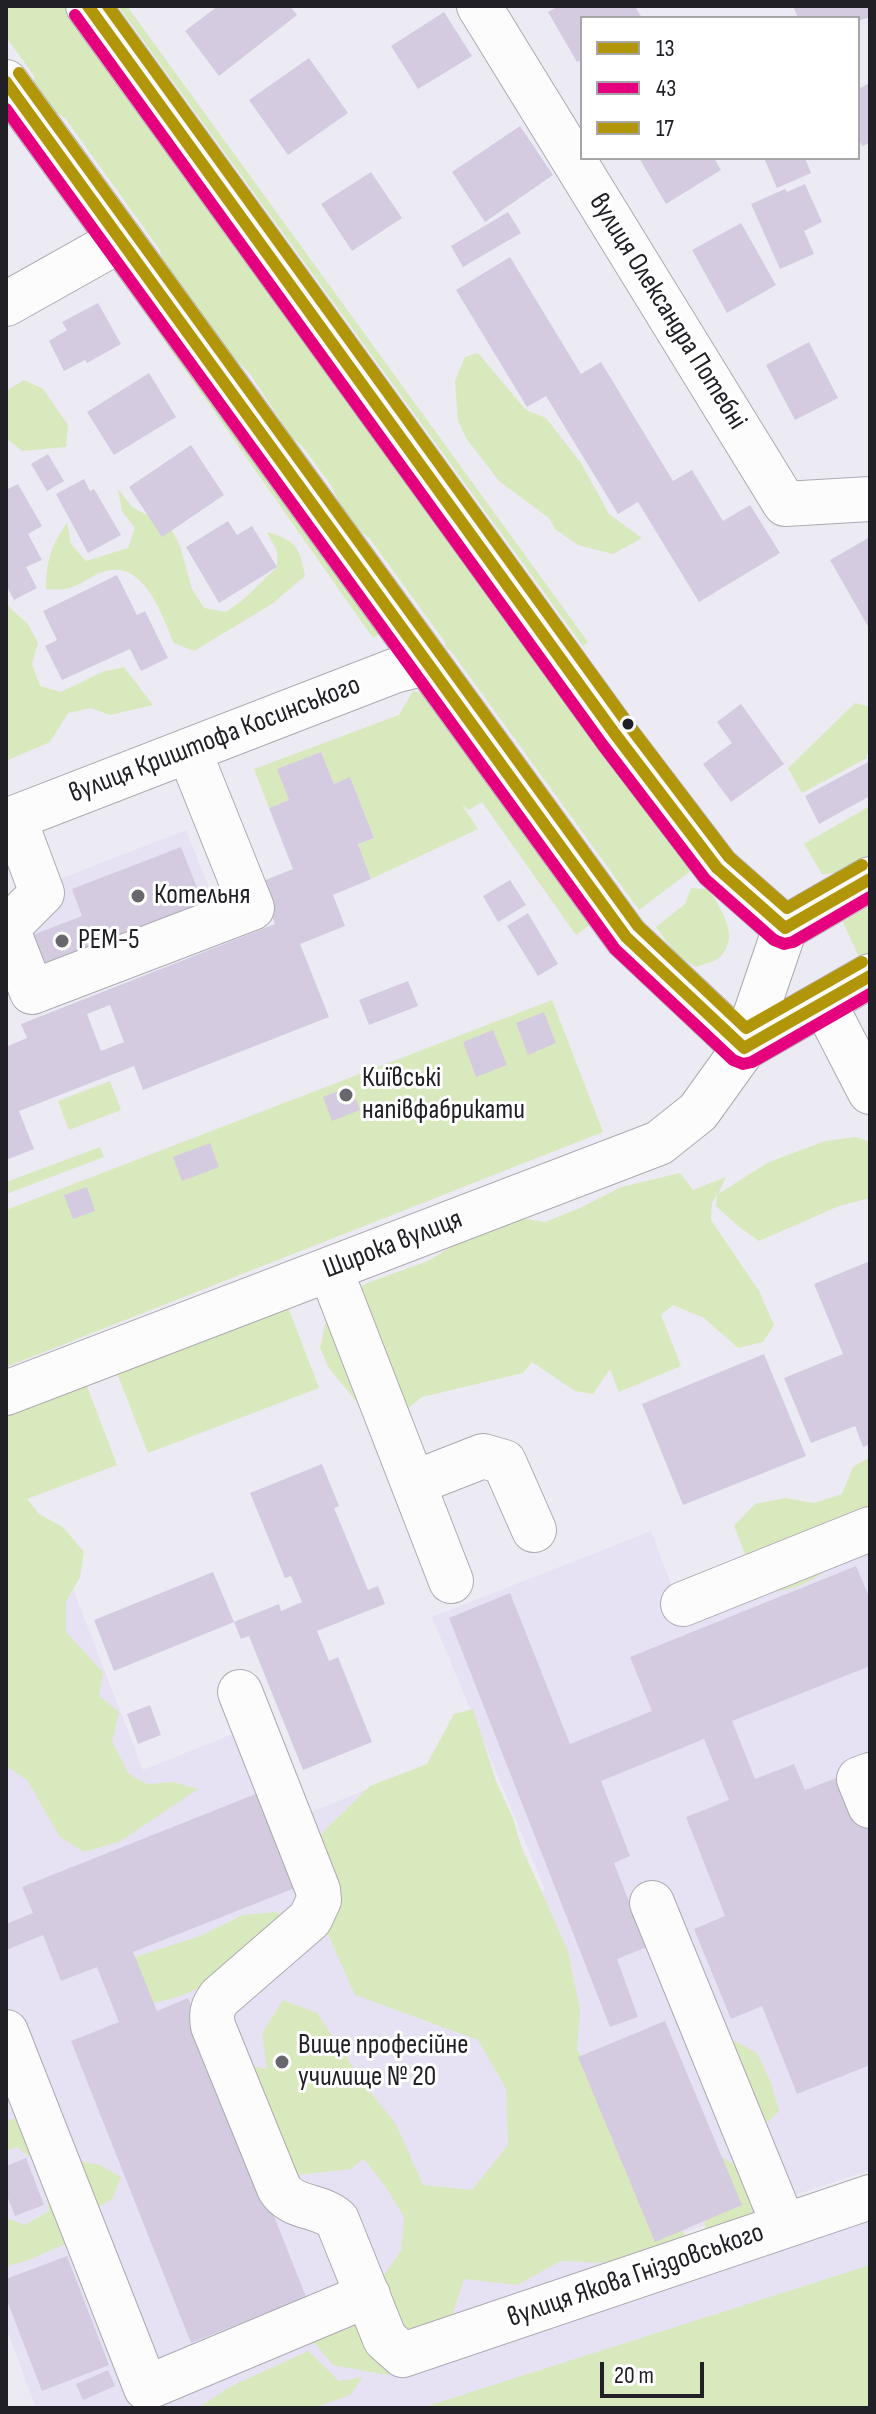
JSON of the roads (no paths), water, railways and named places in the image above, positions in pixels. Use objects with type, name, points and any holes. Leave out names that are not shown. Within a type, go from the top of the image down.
[{"type":"street","points":[[88,6],[643,771],[717,868],[785,928],[870,879]]},
{"type":"street","name":"вулиця Олександра Потебні","points":[[479,6],[785,504],[870,499]]},
{"type":"street","points":[[6,82],[626,937],[744,1048]]},
{"type":"street","points":[[6,304],[120,240]]},
{"type":"street","name":"вулиця Криштофа Косинського","points":[[10,819],[394,671],[425,663]]},
{"type":"street","points":[[10,819],[42,893],[7,928],[32,992],[252,908],[189,751]]},
{"type":"street","name":"Широка вулиця","points":[[6,1393],[659,1143],[698,1112],[744,1048],[785,928]]},
{"type":"street","name":"Широка вулиця","points":[[744,1048],[870,976]]},
{"type":"street","points":[[824,1003],[870,1092]]},
{"type":"street","points":[[330,1269],[451,1581]]},
{"type":"street","points":[[414,1483],[483,1456],[504,1462],[534,1530]]},
{"type":"street","points":[[683,1604],[870,1529]]},
{"type":"street","points":[[6,2032],[146,2388],[368,2295],[337,2220],[324,2211],[289,2200],[279,2188],[213,2026],[211,2016],[220,1997],[310,1919],[317,1911],[319,1900],[318,1890],[240,1692]]},
{"type":"street","points":[[870,1775],[859,1779],[870,1806]]},
{"type":"street","points":[[652,1903],[784,2226]]},
{"type":"street","name":"вулиця Якова Гніздовського","points":[[368,2295],[385,2339],[403,2355],[870,2197]]},
{"type":"place","name":"Котельня","points":[[138,896]]},
{"type":"place","name":"РЕМ-5","points":[[62,941]]},
{"type":"place","name":"Київські напівфабрикати","points":[[346,1095]]},
{"type":"place","name":"Вище професійне училище № 20","points":[[282,2062]]}]
